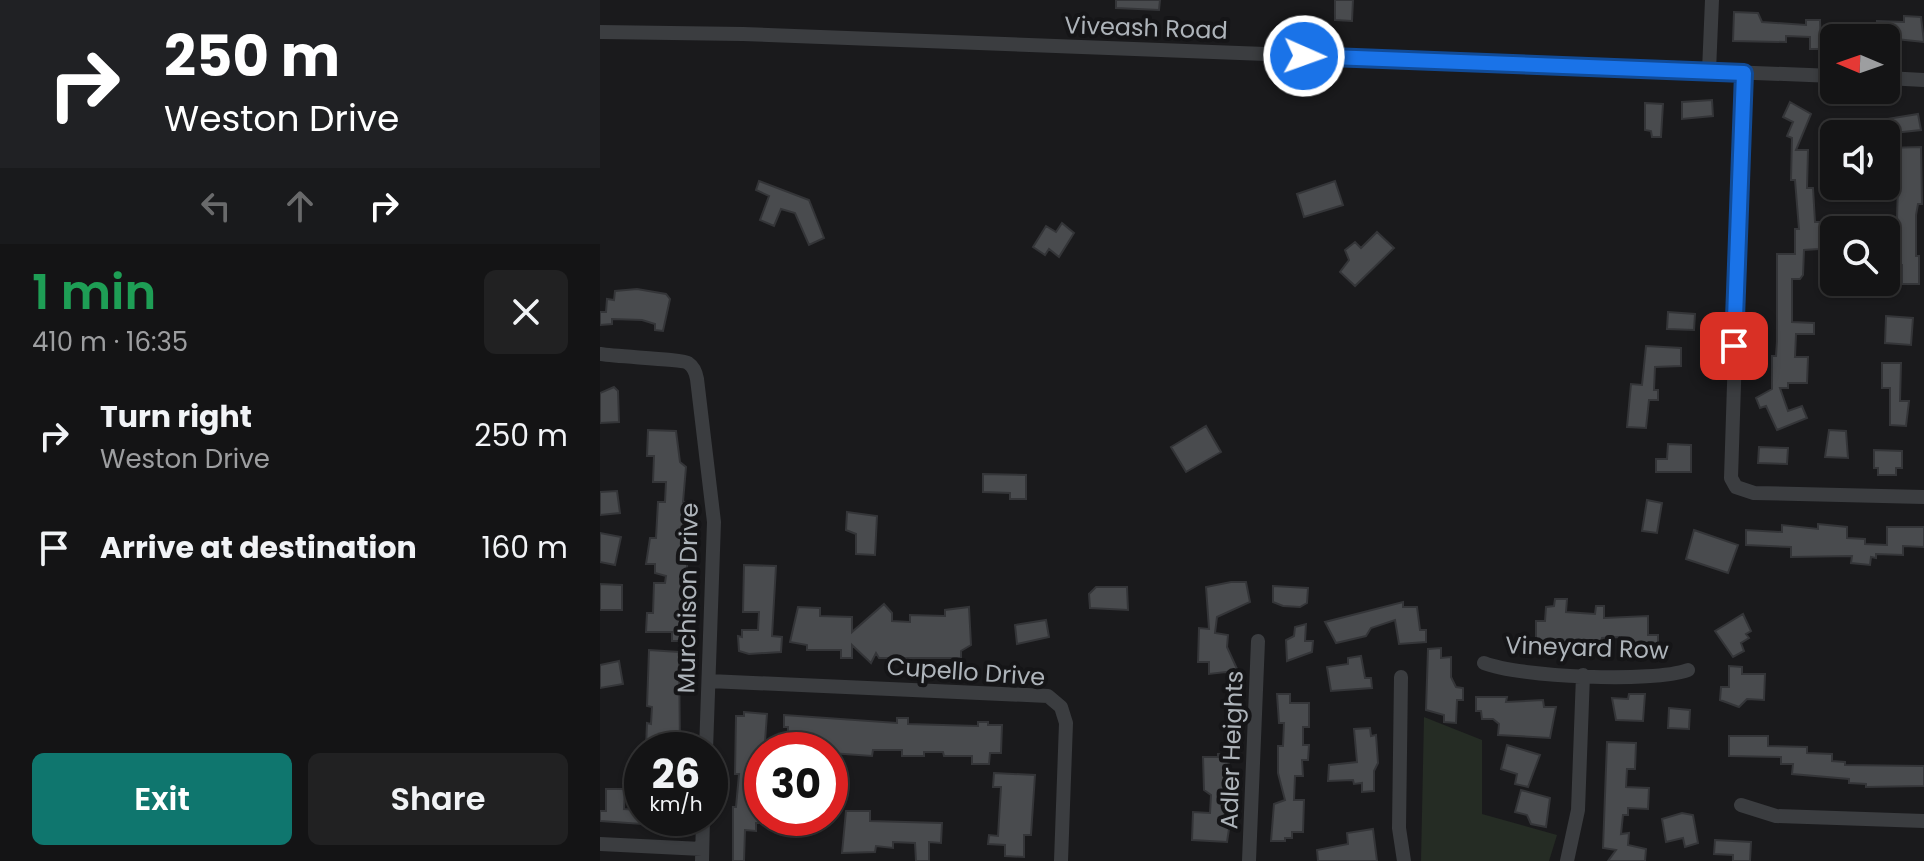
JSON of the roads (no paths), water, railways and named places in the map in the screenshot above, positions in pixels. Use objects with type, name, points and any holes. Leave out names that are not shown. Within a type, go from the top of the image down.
[{"type":"street","points":[[1709,71],[1712,0]]},
{"type":"street","name":"Viveash Road","points":[[600,32],[743,34],[1820,76]]},
{"type":"street","points":[[1744,73],[1731,478],[1736,487],[1754,493],[1924,497]]},
{"type":"street","points":[[1900,79],[1924,80]]},
{"type":"street","name":"Murchison Drive","points":[[600,354],[635,360],[681,359],[689,363],[697,379],[713,507],[707,732]]},
{"type":"street","name":"Adler Heights","points":[[1249,861],[1258,641]]},
{"type":"street","name":"Vineyard Row","points":[[1484,663],[1508,671],[1583,675],[1663,676],[1688,670]]},
{"type":"street","points":[[1567,861],[1578,810],[1583,675]]},
{"type":"street","points":[[1401,677],[1399,828],[1404,861]]},
{"type":"street","name":"Cupello Drive","points":[[709,681],[1048,696],[1061,707],[1066,723],[1061,861]]},
{"type":"street","points":[[1741,805],[1776,816],[1924,821]]},
{"type":"street","points":[[600,844],[702,855]]}]
